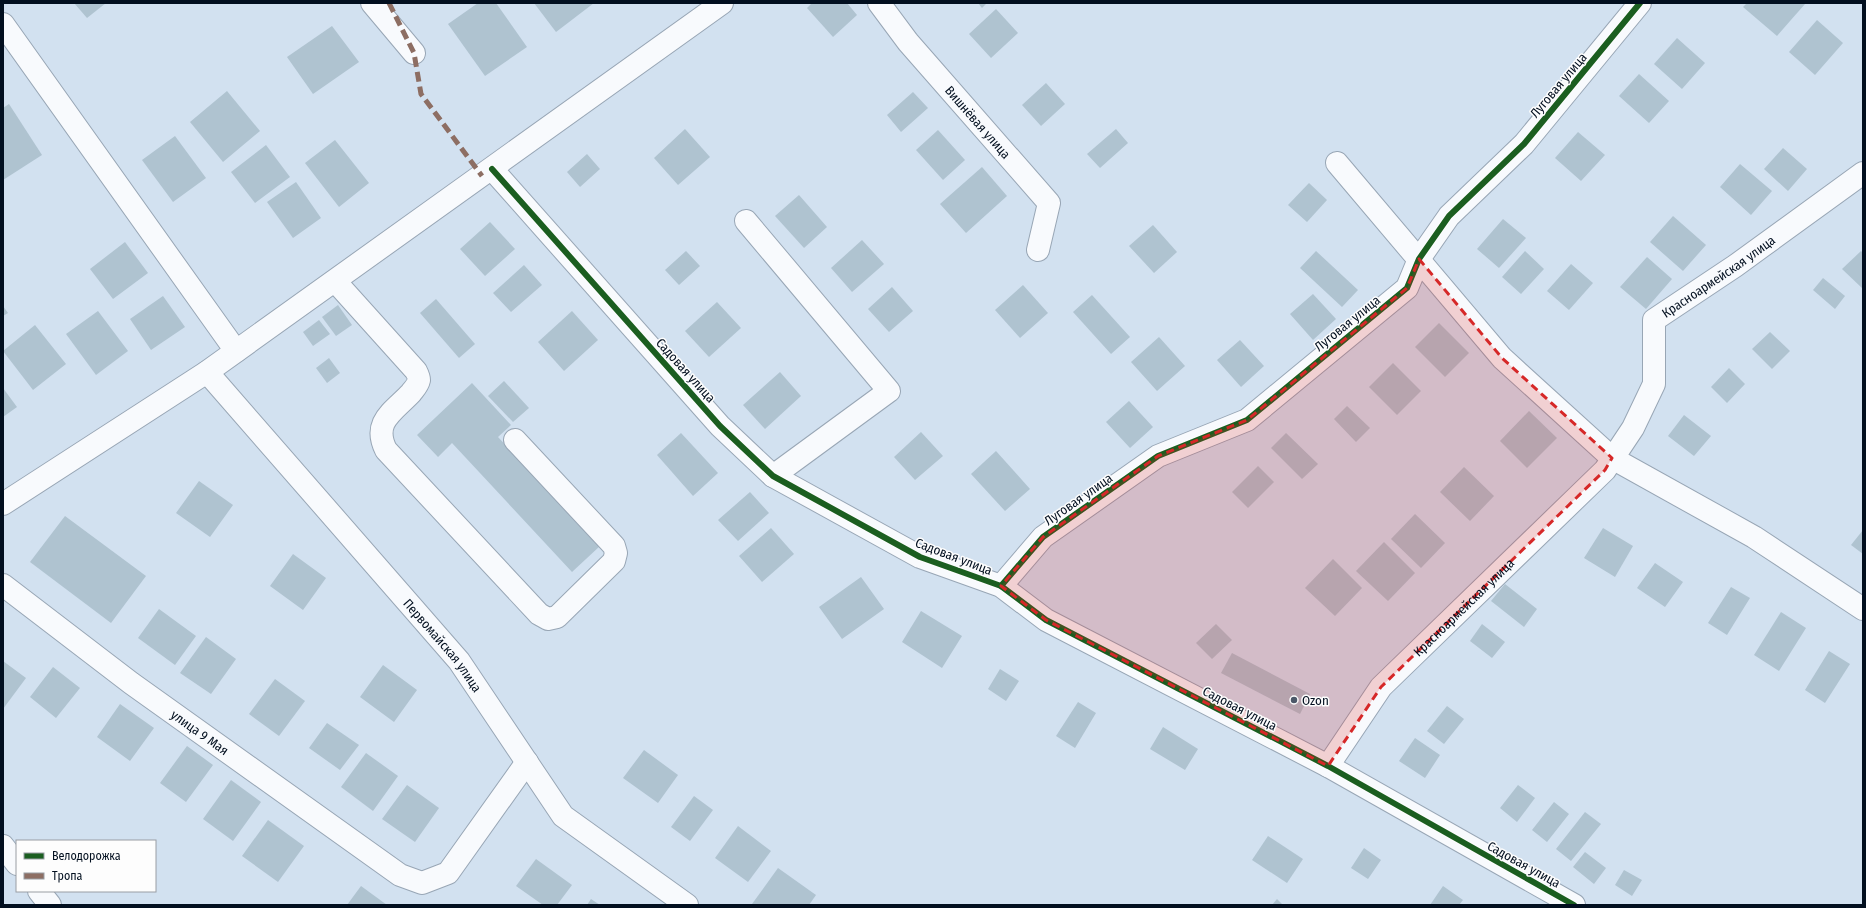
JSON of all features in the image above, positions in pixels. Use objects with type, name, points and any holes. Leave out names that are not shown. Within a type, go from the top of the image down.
[{"type":"street","points":[[372,3],[414,53]]},
{"type":"street","points":[[3,504],[236,352],[722,3]]},
{"type":"street","name":"Вишнёвая улица","points":[[879,3],[908,42],[1049,203],[1038,250]]},
{"type":"street","name":"Луговая улица","points":[[1001,586],[1043,537],[1158,456],[1247,420],[1408,288],[1419,259],[1449,216],[1524,144],[1640,3]]},
{"type":"street","points":[[3,24],[236,352]]},
{"type":"street","points":[[1337,163],[1502,358],[1612,458],[1754,537],[1863,609]]},
{"type":"street","name":"Садовая улица","points":[[492,169],[720,426],[774,476],[920,557],[1001,586],[1046,620],[1328,766],[1574,905]]},
{"type":"street","name":"Красноармейская улица","points":[[1328,766],[1381,687],[1605,470],[1633,428],[1654,384],[1654,320],[1735,266],[1863,173]]},
{"type":"street","points":[[746,221],[889,391],[774,476]]},
{"type":"street","points":[[335,281],[416,371],[419,379],[417,387],[385,420],[380,429],[381,441],[386,450],[539,614],[548,619],[557,617],[614,561],[616,553],[614,546],[515,440]]},
{"type":"street","name":"Первомайская улица","points":[[207,372],[459,661],[563,816],[687,905]]},
{"type":"street","name":"улица 9 Мая","points":[[3,585],[131,683],[400,875],[422,883],[448,873],[527,762]]},
{"type":"street","points":[[3,846],[16,863]]},
{"type":"street","points":[[40,892],[50,905]]},
{"type":"highlighted area","points":[[1419,259],[1502,358],[1612,458],[1605,470],[1381,687],[1328,766],[1046,620],[1001,586],[1043,537],[1158,456],[1247,420],[1407,288]]},
{"type":"building","points":[[74,3],[106,3],[87,18]]},
{"type":"building","points":[[478,3],[496,3],[527,47],[485,76],[448,24]]},
{"type":"building","points":[[534,3],[594,3],[556,32]]},
{"type":"building","points":[[812,3],[847,3],[857,15],[833,37],[807,8]]},
{"type":"building","points":[[978,3],[987,3],[982,8]]},
{"type":"building","points":[[1747,3],[1805,4],[1777,36],[1743,7]]},
{"type":"building","points":[[996,9],[1018,33],[991,58],[969,34]]},
{"type":"building","points":[[1817,20],[1843,43],[1815,75],[1789,52]]},
{"type":"building","points":[[332,26],[359,62],[313,94],[287,57]]},
{"type":"building","points":[[1677,38],[1705,63],[1682,89],[1654,64]]},
{"type":"building","points":[[1639,74],[1669,101],[1649,123],[1619,96]]},
{"type":"building","points":[[1046,83],[1065,104],[1041,126],[1022,105]]},
{"type":"building","points":[[227,91],[260,131],[223,162],[190,122]]},
{"type":"building","points":[[913,92],[928,108],[901,132],[887,115]]},
{"type":"building","points":[[9,104],[42,155],[3,180],[3,108]]},
{"type":"building","points":[[685,129],[710,157],[678,185],[654,158]]},
{"type":"building","points":[[1116,129],[1128,143],[1100,168],[1087,154]]},
{"type":"building","points":[[938,130],[965,160],[943,180],[916,150]]},
{"type":"building","points":[[1578,132],[1605,155],[1581,181],[1555,158]]},
{"type":"building","points":[[175,136],[206,178],[173,202],[142,160]]},
{"type":"building","points":[[335,140],[369,183],[339,207],[305,163]]},
{"type":"building","points":[[266,145],[290,177],[255,203],[231,172]]},
{"type":"building","points":[[1783,148],[1807,169],[1788,191],[1764,169]]},
{"type":"building","points":[[587,154],[600,169],[580,187],[567,172]]},
{"type":"building","points":[[1740,164],[1772,191],[1751,215],[1720,187]]},
{"type":"building","points":[[982,167],[1007,196],[966,233],[940,204]]},
{"type":"building","points":[[296,182],[321,218],[293,238],[267,202]]},
{"type":"building","points":[[1309,183],[1327,200],[1307,222],[1288,205]]},
{"type":"building","points":[[799,195],[827,227],[804,248],[775,216]]},
{"type":"building","points":[[1673,216],[1706,245],[1683,271],[1650,242]]},
{"type":"building","points":[[1503,219],[1526,238],[1499,268],[1477,249]]},
{"type":"building","points":[[490,222],[515,249],[485,276],[460,249]]},
{"type":"building","points":[[1153,225],[1177,252],[1154,273],[1129,246]]},
{"type":"building","points":[[862,240],[884,264],[852,292],[831,268]]},
{"type":"building","points":[[125,242],[148,273],[113,299],[90,269]]},
{"type":"building","points":[[686,251],[700,266],[679,285],[665,270]]},
{"type":"building","points":[[1316,251],[1358,290],[1342,307],[1300,268]]},
{"type":"building","points":[[1525,251],[1544,269],[1521,294],[1502,277]]},
{"type":"building","points":[[1861,251],[1863,253],[1863,289],[1842,269]]},
{"type":"building","points":[[1647,257],[1672,279],[1646,309],[1620,287]]},
{"type":"building","points":[[1571,264],[1593,283],[1569,310],[1547,291]]},
{"type":"building","points":[[524,265],[542,285],[511,312],[493,293]]},
{"type":"building","points":[[1823,278],[1845,296],[1835,309],[1813,290]]},
{"type":"building","points":[[1023,285],[1048,313],[1020,338],[995,310]]},
{"type":"building","points":[[892,287],[913,311],[889,332],[868,309]]},
{"type":"building","points":[[1313,294],[1336,319],[1313,340],[1290,314]]},
{"type":"building","points":[[1092,295],[1130,337],[1111,354],[1073,312]]},
{"type":"building","points":[[163,296],[185,327],[151,350],[130,319]]},
{"type":"building","points":[[436,299],[475,344],[459,358],[420,313]]},
{"type":"building","points":[[717,302],[741,328],[709,357],[685,331]]},
{"type":"building","points":[[338,305],[352,325],[336,336],[322,317]]},
{"type":"building","points":[[3,306],[8,313],[3,316]]},
{"type":"building","points":[[98,311],[128,351],[96,375],[66,334]]},
{"type":"building","points":[[572,311],[598,340],[564,371],[538,342]]},
{"type":"building","points":[[319,320],[330,334],[313,346],[303,332]]},
{"type":"building","points":[[1439,323],[1469,353],[1445,377],[1415,347]]},
{"type":"building","points":[[35,325],[66,364],[33,390],[3,351]]},
{"type":"building","points":[[1770,332],[1790,351],[1772,369],[1752,349]]},
{"type":"building","points":[[1159,337],[1185,366],[1157,391],[1131,362]]},
{"type":"building","points":[[1240,340],[1264,366],[1241,387],[1217,360]]},
{"type":"building","points":[[329,358],[340,373],[327,383],[316,368]]},
{"type":"building","points":[[1393,363],[1421,391],[1397,415],[1369,387]]},
{"type":"building","points":[[1729,368],[1745,384],[1727,403],[1711,387]]},
{"type":"building","points":[[780,372],[801,396],[765,429],[743,405]]},
{"type":"building","points":[[504,381],[529,408],[513,422],[488,396]]},
{"type":"building","points":[[472,383],[511,425],[498,437],[600,546],[572,572],[452,443],[438,457],[417,435]]},
{"type":"building","points":[[3,388],[17,407],[3,417]]},
{"type":"building","points":[[1129,401],[1153,427],[1130,448],[1106,422]]},
{"type":"building","points":[[1347,406],[1370,428],[1356,442],[1334,419]]},
{"type":"building","points":[[1529,411],[1557,438],[1527,468],[1500,441]]},
{"type":"building","points":[[1684,415],[1711,436],[1694,456],[1668,436]]},
{"type":"building","points":[[921,432],[943,456],[915,480],[894,457]]},
{"type":"building","points":[[681,433],[718,473],[693,496],[657,455]]},
{"type":"building","points":[[1286,433],[1318,464],[1302,479],[1271,448]]},
{"type":"building","points":[[996,451],[1030,489],[1005,511],[971,474]]},
{"type":"building","points":[[1258,466],[1274,482],[1248,508],[1232,492]]},
{"type":"building","points":[[1464,467],[1494,496],[1470,521],[1440,492]]},
{"type":"building","points":[[199,481],[233,505],[210,537],[176,513]]},
{"type":"building","points":[[750,492],[769,513],[738,541],[718,520]]},
{"type":"building","points":[[1415,514],[1445,543],[1421,568],[1391,539]]},
{"type":"building","points":[[65,516],[146,576],[111,623],[30,562]]},
{"type":"building","points":[[771,528],[794,554],[762,582],[739,556]]},
{"type":"building","points":[[1603,528],[1633,546],[1615,577],[1584,558]]},
{"type":"building","points":[[1863,530],[1863,554],[1851,545]]},
{"type":"building","points":[[1384,542],[1415,573],[1388,601],[1356,571]]},
{"type":"building","points":[[293,554],[326,578],[303,610],[270,586]]},
{"type":"building","points":[[1333,559],[1362,588],[1335,616],[1305,588]]},
{"type":"building","points":[[1655,563],[1683,582],[1665,607],[1637,588]]},
{"type":"building","points":[[861,577],[884,609],[842,639],[819,607]]},
{"type":"building","points":[[1505,584],[1537,609],[1524,627],[1491,601]]},
{"type":"building","points":[[1731,587],[1750,598],[1727,635],[1708,623]]},
{"type":"building","points":[[159,609],[196,636],[175,665],[138,638]]},
{"type":"building","points":[[921,611],[962,636],[942,668],[902,642]]},
{"type":"building","points":[[1781,612],[1806,628],[1779,671],[1754,655]]},
{"type":"building","points":[[1216,624],[1232,640],[1212,659],[1196,643]]},
{"type":"building","points":[[1482,624],[1505,642],[1492,658],[1470,641]]},
{"type":"building","points":[[206,637],[236,659],[211,694],[180,673]]},
{"type":"building","points":[[1829,651],[1850,664],[1825,703],[1805,690]]},
{"type":"building","points":[[1232,653],[1310,694],[1300,714],[1221,673]]},
{"type":"building","points":[[3,661],[26,678],[3,709]]},
{"type":"building","points":[[383,665],[417,690],[394,722],[360,697]]},
{"type":"building","points":[[53,667],[80,688],[56,718],[30,697]]},
{"type":"building","points":[[1000,669],[1019,681],[1006,701],[988,689]]},
{"type":"building","points":[[275,679],[305,701],[279,736],[249,714]]},
{"type":"building","points":[[1078,702],[1096,713],[1075,748],[1056,736]]},
{"type":"building","points":[[120,704],[154,728],[130,761],[97,737]]},
{"type":"building","points":[[1447,706],[1464,719],[1444,744],[1427,731]]},
{"type":"building","points":[[327,723],[359,745],[340,770],[309,748]]},
{"type":"building","points":[[1163,727],[1198,749],[1185,770],[1150,749]]},
{"type":"building","points":[[1415,738],[1440,755],[1425,778],[1399,761]]},
{"type":"building","points":[[187,746],[213,765],[186,802],[160,783]]},
{"type":"building","points":[[644,750],[678,775],[658,803],[623,778]]},
{"type":"building","points":[[366,753],[398,776],[373,811],[341,787]]},
{"type":"building","points":[[231,780],[261,802],[233,841],[203,819]]},
{"type":"building","points":[[407,785],[439,808],[415,842],[382,819]]},
{"type":"building","points":[[1518,785],[1535,798],[1517,822],[1500,808]]},
{"type":"building","points":[[694,796],[713,810],[690,841],[671,827]]},
{"type":"building","points":[[1554,802],[1569,814],[1547,842],[1532,830]]},
{"type":"building","points":[[1585,812],[1601,824],[1571,861],[1556,849]]},
{"type":"building","points":[[268,820],[304,846],[278,882],[242,856]]},
{"type":"building","points":[[738,826],[771,851],[748,882],[715,858]]},
{"type":"building","points":[[1268,836],[1303,859],[1287,883],[1252,860]]},
{"type":"building","points":[[1364,848],[1381,860],[1368,879],[1351,868]]},
{"type":"building","points":[[1585,852],[1606,868],[1594,884],[1573,867]]},
{"type":"building","points":[[536,859],[572,885],[557,905],[543,905],[516,886]]},
{"type":"building","points":[[778,868],[816,895],[809,905],[752,904]]},
{"type":"building","points":[[1624,870],[1642,880],[1632,896],[1615,885]]},
{"type":"building","points":[[361,886],[387,905],[347,905]]},
{"type":"building","points":[[1443,886],[1463,900],[1459,905],[1430,905]]},
{"type":"building","points":[[591,899],[600,905],[587,905]]},
{"type":"building","points":[[1277,899],[1283,905],[1272,905]]},
{"type":"marked path","points":[[389,3],[414,53],[421,94],[482,176]]},
{"type":"cycle path","points":[[1001,586],[1043,537],[1158,456],[1247,420],[1407,288],[1419,259],[1449,216],[1524,144],[1640,3]]},
{"type":"cycle path","points":[[492,169],[720,426],[773,476],[920,557],[1001,586],[1046,620],[1328,766],[1574,905]]},
{"type":"place","name":"Ozon","points":[[1294,700]]}]
